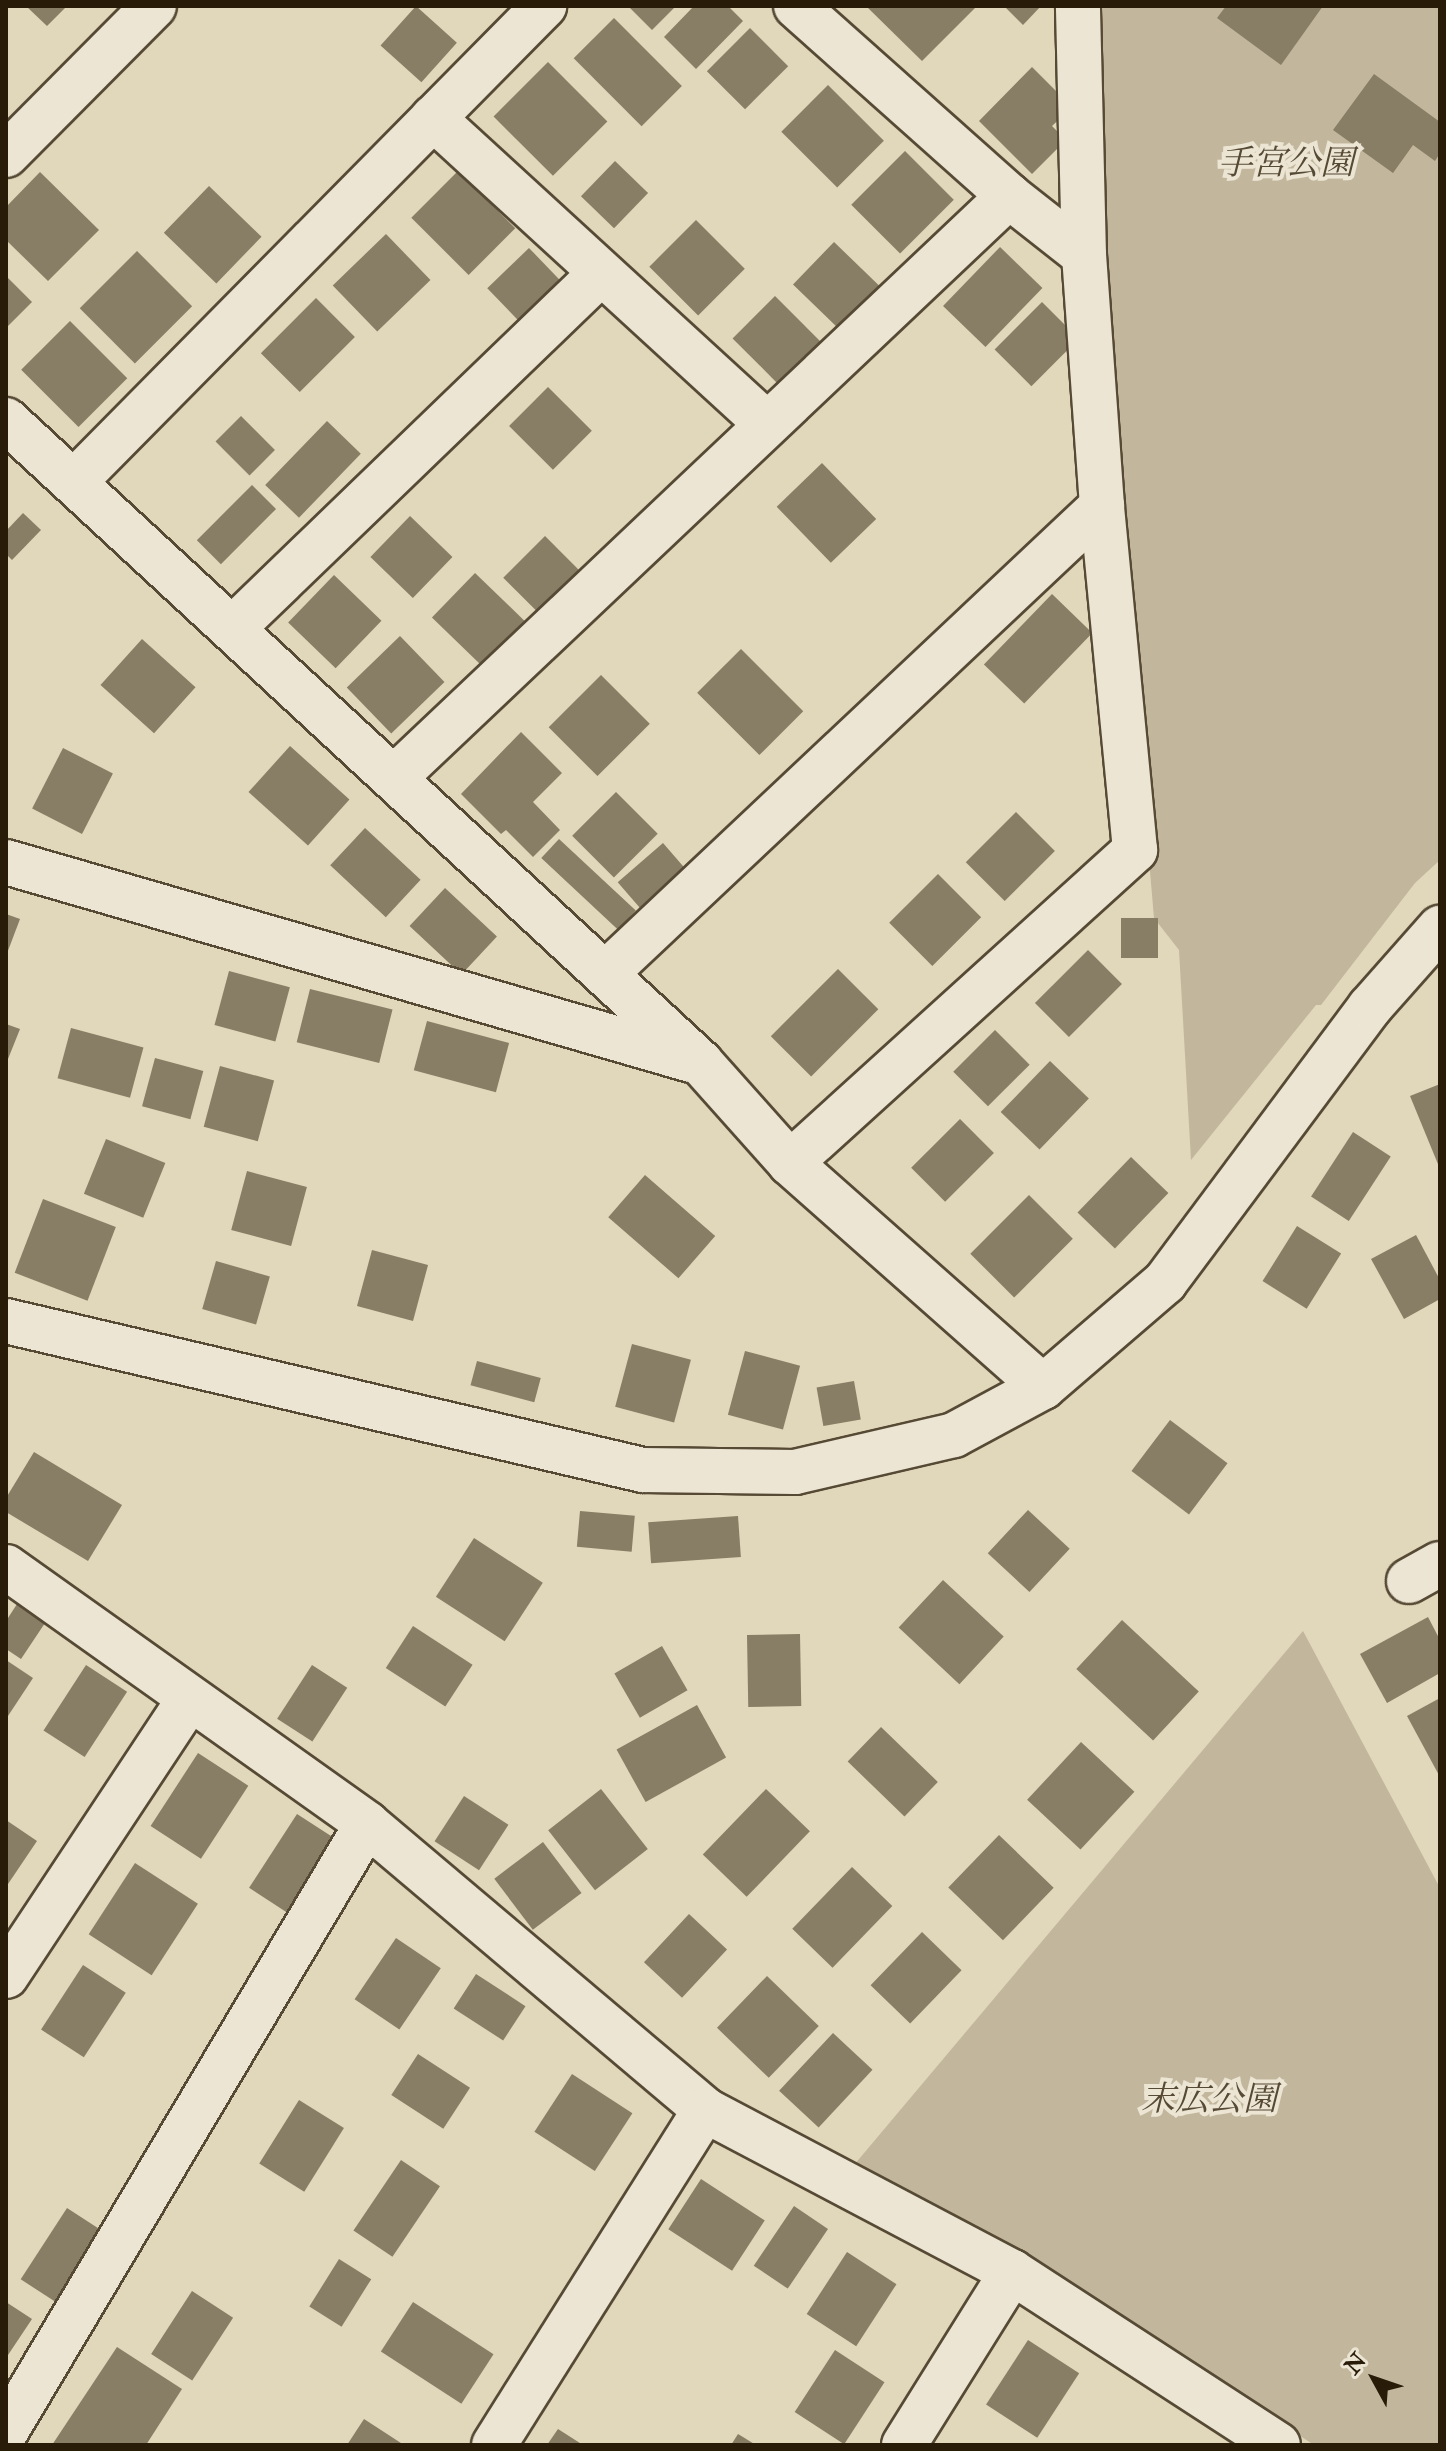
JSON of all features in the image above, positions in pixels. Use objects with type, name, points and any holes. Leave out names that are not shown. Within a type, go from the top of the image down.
[{"type":"street","points":[[6,155],[154,6]]},
{"type":"street","points":[[75,481],[544,6]]},
{"type":"street","points":[[796,6],[1009,196],[1084,255]]},
{"type":"street","points":[[790,1163],[1135,850],[1102,506],[1084,255],[1078,6]]},
{"type":"street","points":[[433,118],[767,424]]},
{"type":"street","points":[[394,778],[1009,196]]},
{"type":"street","points":[[233,628],[601,273]]},
{"type":"street","points":[[13,441],[75,481],[701,1063],[790,1163],[1043,1387]]},
{"type":"street","points":[[605,974],[1102,506]]},
{"type":"street","points":[[6,862],[701,1063]]},
{"type":"street","points":[[6,1321],[643,1470],[795,1472],[954,1435],[1043,1387],[1165,1282],[1370,1007],[1440,928]]},
{"type":"street","points":[[6,1567],[367,1824],[705,2110],[1012,2272],[1278,2445]]},
{"type":"street","points":[[6,1976],[190,1698]]},
{"type":"street","points":[[6,2431],[367,1824]]},
{"type":"street","points":[[494,2445],[705,2110]]},
{"type":"street","points":[[904,2445],[1012,2272]]},
{"type":"green space","name":"手宮公園","points":[[1092,6],[1440,6],[1440,860],[1415,883],[1321,1005],[1316,1005],[1191,1160],[1179,950],[1154,918],[1103,322]]},
{"type":"green space","name":"末広公園","points":[[1303,1631],[1440,1888],[1440,2445],[1314,2445],[1018,2250],[854,2165]]},
{"type":"building","points":[[26,6],[67,6],[47,26]]},
{"type":"building","points":[[416,6],[457,43],[421,82],[381,45]]},
{"type":"building","points":[[628,6],[676,6],[652,30]]},
{"type":"building","points":[[694,6],[728,6],[743,21],[696,69],[664,37]]},
{"type":"building","points":[[866,6],[977,6],[922,61]]},
{"type":"building","points":[[1004,6],[1041,6],[1023,25]]},
{"type":"building","points":[[1226,6],[1323,6],[1281,65],[1217,18]]},
{"type":"building","points":[[614,18],[682,86],[642,126],[574,58]]},
{"type":"building","points":[[750,28],[788,66],[745,109],[707,71]]},
{"type":"building","points":[[548,62],[607,121],[553,176],[494,116]]},
{"type":"building","points":[[1032,67],[1072,107],[1052,126],[1066,140],[1032,174],[979,121]]},
{"type":"building","points":[[1374,74],[1440,122],[1440,153],[1435,161],[1413,145],[1393,173],[1333,130]]},
{"type":"building","points":[[828,85],[884,141],[837,188],[781,132]]},
{"type":"building","points":[[905,151],[954,200],[900,254],[851,205]]},
{"type":"building","points":[[615,161],[648,193],[614,228],[581,196]]},
{"type":"building","points":[[458,171],[515,228],[469,275],[411,218]]},
{"type":"building","points":[[40,172],[99,230],[48,281],[6,240],[6,207]]},
{"type":"building","points":[[209,186],[262,237],[216,283],[164,233]]},
{"type":"building","points":[[696,220],[745,269],[698,315],[649,267]]},
{"type":"building","points":[[386,234],[430,280],[377,331],[333,285]]},
{"type":"building","points":[[834,242],[880,286],[839,329],[793,284]]},
{"type":"building","points":[[1000,247],[1042,288],[985,347],[943,306]]},
{"type":"building","points":[[529,248],[566,286],[524,326],[487,288]]},
{"type":"building","points":[[137,251],[192,306],[135,363],[80,308]]},
{"type":"building","points":[[6,276],[32,302],[6,328]]},
{"type":"building","points":[[775,296],[821,342],[779,384],[733,338]]},
{"type":"building","points":[[316,298],[355,337],[300,392],[261,353]]},
{"type":"building","points":[[1042,302],[1079,339],[1031,386],[995,349]]},
{"type":"building","points":[[70,321],[127,378],[78,427],[21,370]]},
{"type":"building","points":[[548,387],[592,431],[553,470],[509,426]]},
{"type":"building","points":[[241,416],[275,450],[249,475],[216,441]]},
{"type":"building","points":[[327,421],[361,454],[299,518],[265,485]]},
{"type":"building","points":[[822,463],[876,519],[831,563],[777,507]]},
{"type":"building","points":[[252,485],[276,509],[221,564],[197,540]]},
{"type":"building","points":[[23,513],[41,530],[12,560],[6,554],[6,531]]},
{"type":"building","points":[[410,516],[452,557],[413,598],[370,557]]},
{"type":"building","points":[[545,536],[588,579],[546,621],[503,578]]},
{"type":"building","points":[[475,573],[528,624],[485,669],[432,618]]},
{"type":"building","points":[[334,575],[381,621],[336,668],[288,622]]},
{"type":"building","points":[[1052,594],[1092,633],[1024,703],[984,664]]},
{"type":"building","points":[[400,636],[444,682],[391,733],[347,687]]},
{"type":"building","points":[[142,639],[196,687],[154,733],[101,685]]},
{"type":"building","points":[[741,649],[803,711],[759,755],[697,693]]},
{"type":"building","points":[[601,675],[650,724],[597,776],[549,727]]},
{"type":"building","points":[[521,732],[562,773],[533,802],[560,830],[533,857],[506,830],[501,834],[461,794]]},
{"type":"building","points":[[290,746],[349,800],[308,846],[249,792]]},
{"type":"building","points":[[63,748],[113,773],[82,834],[32,809]]},
{"type":"building","points":[[616,792],[658,834],[614,878],[572,836]]},
{"type":"building","points":[[1016,812],[1055,851],[1005,901],[966,862]]},
{"type":"building","points":[[365,828],[421,880],[386,917],[330,865]]},
{"type":"building","points":[[559,839],[636,911],[618,930],[541,858]]},
{"type":"building","points":[[663,843],[686,869],[641,909],[618,882]]},
{"type":"building","points":[[938,874],[981,917],[932,966],[889,923]]},
{"type":"building","points":[[445,888],[497,936],[461,974],[410,926]]},
{"type":"building","points":[[6,914],[20,919],[6,956]]},
{"type":"building","points":[[1121,918],[1158,918],[1158,958],[1121,958]]},
{"type":"building","points":[[1088,950],[1122,984],[1069,1037],[1035,1003]]},
{"type":"building","points":[[838,969],[878,1009],[811,1076],[771,1036]]},
{"type":"building","points":[[229,971],[290,987],[275,1041],[215,1025]]},
{"type":"building","points":[[310,989],[392,1010],[379,1063],[297,1042]]},
{"type":"building","points":[[427,1021],[509,1043],[496,1092],[414,1070]]},
{"type":"building","points":[[6,1024],[20,1029],[6,1064]]},
{"type":"building","points":[[71,1028],[143,1047],[130,1098],[58,1078]]},
{"type":"building","points":[[995,1030],[1030,1065],[988,1106],[953,1072]]},
{"type":"building","points":[[155,1058],[203,1071],[190,1119],[142,1106]]},
{"type":"building","points":[[1050,1061],[1089,1099],[1040,1150],[1001,1112]]},
{"type":"building","points":[[220,1066],[274,1080],[258,1141],[204,1127]]},
{"type":"building","points":[[1440,1084],[1440,1169],[1410,1096]]},
{"type":"building","points":[[960,1119],[994,1153],[945,1202],[911,1168]]},
{"type":"building","points":[[1353,1132],[1391,1157],[1349,1221],[1311,1197]]},
{"type":"building","points":[[106,1139],[165,1163],[143,1218],[84,1194]]},
{"type":"building","points":[[1131,1157],[1168,1193],[1115,1249],[1078,1212]]},
{"type":"building","points":[[247,1171],[307,1187],[291,1246],[231,1230]]},
{"type":"building","points":[[645,1175],[715,1236],[678,1278],[608,1217]]},
{"type":"building","points":[[1029,1195],[1073,1239],[1014,1298],[970,1254]]},
{"type":"building","points":[[43,1199],[116,1227],[88,1301],[15,1273]]},
{"type":"building","points":[[1297,1226],[1341,1254],[1307,1309],[1263,1281]]},
{"type":"building","points":[[1416,1235],[1440,1280],[1440,1299],[1404,1319],[1371,1259]]},
{"type":"building","points":[[372,1250],[428,1265],[413,1321],[357,1306]]},
{"type":"building","points":[[216,1261],[270,1276],[256,1324],[202,1309]]},
{"type":"building","points":[[632,1344],[691,1360],[674,1423],[615,1407]]},
{"type":"building","points":[[745,1351],[800,1366],[783,1430],[728,1415]]},
{"type":"building","points":[[477,1361],[541,1378],[534,1402],[471,1385]]},
{"type":"building","points":[[854,1381],[861,1419],[823,1426],[817,1388]]},
{"type":"building","points":[[1170,1420],[1228,1463],[1189,1514],[1131,1471]]},
{"type":"building","points":[[34,1452],[122,1505],[88,1561],[6,1512],[6,1498]]},
{"type":"building","points":[[1028,1510],[1070,1549],[1029,1592],[988,1553]]},
{"type":"building","points":[[580,1511],[635,1516],[632,1552],[577,1547]]},
{"type":"building","points":[[738,1516],[741,1557],[651,1563],[648,1522]]},
{"type":"building","points":[[474,1538],[543,1583],[505,1641],[436,1597]]},
{"type":"building","points":[[943,1580],[1004,1637],[959,1684],[899,1628]]},
{"type":"building","points":[[19,1601],[47,1620],[21,1659],[6,1649],[6,1621]]},
{"type":"building","points":[[1428,1617],[1440,1640],[1440,1673],[1387,1703],[1360,1654]]},
{"type":"building","points":[[1122,1620],[1199,1692],[1153,1741],[1076,1669]]},
{"type":"building","points":[[413,1626],[473,1665],[445,1707],[386,1668]]},
{"type":"building","points":[[800,1634],[801,1706],[748,1707],[747,1635]]},
{"type":"building","points":[[662,1646],[688,1690],[640,1718],[614,1674]]},
{"type":"building","points":[[6,1660],[33,1678],[6,1719]]},
{"type":"building","points":[[86,1665],[127,1692],[85,1757],[44,1730]]},
{"type":"building","points":[[312,1665],[347,1688],[312,1742],[277,1719]]},
{"type":"building","points":[[1440,1698],[1440,1777],[1407,1716]]},
{"type":"building","points":[[697,1705],[726,1757],[646,1802],[617,1750]]},
{"type":"building","points":[[881,1727],[938,1782],[904,1816],[848,1762]]},
{"type":"building","points":[[1081,1742],[1134,1792],[1081,1850],[1027,1800]]},
{"type":"building","points":[[198,1753],[248,1786],[201,1859],[151,1826]]},
{"type":"building","points":[[601,1789],[648,1849],[595,1890],[548,1830]]},
{"type":"building","points":[[766,1789],[810,1831],[747,1897],[703,1854]]},
{"type":"building","points":[[464,1796],[508,1825],[479,1870],[435,1841]]},
{"type":"building","points":[[297,1814],[341,1843],[294,1917],[249,1888]]},
{"type":"building","points":[[6,1820],[37,1841],[6,1887]]},
{"type":"building","points":[[999,1835],[1054,1888],[1003,1940],[948,1888]]},
{"type":"building","points":[[543,1842],[582,1893],[533,1930],[494,1879]]},
{"type":"building","points":[[135,1863],[198,1904],[152,1975],[89,1934]]},
{"type":"building","points":[[852,1867],[892,1906],[833,1968],[792,1929]]},
{"type":"building","points":[[689,1914],[727,1949],[682,1998],[644,1962]]},
{"type":"building","points":[[922,1932],[962,1970],[910,2023],[871,1985]]},
{"type":"building","points":[[396,1938],[441,1968],[399,2030],[355,1999]]},
{"type":"building","points":[[83,1965],[126,1993],[84,2057],[41,2030]]},
{"type":"building","points":[[476,1974],[525,2006],[503,2041],[454,2008]]},
{"type":"building","points":[[767,1976],[819,2026],[769,2078],[717,2028]]},
{"type":"building","points":[[833,2033],[872,2070],[819,2128],[779,2091]]},
{"type":"building","points":[[418,2054],[470,2088],[443,2129],[391,2095]]},
{"type":"building","points":[[572,2074],[632,2113],[595,2171],[534,2132]]},
{"type":"building","points":[[299,2100],[344,2128],[304,2192],[259,2164]]},
{"type":"building","points":[[401,2160],[440,2186],[392,2257],[353,2230]]},
{"type":"building","points":[[701,2179],[765,2220],[732,2271],[668,2229]]},
{"type":"building","points":[[794,2206],[828,2229],[788,2289],[754,2266]]},
{"type":"building","points":[[67,2208],[105,2233],[58,2304],[21,2279]]},
{"type":"building","points":[[847,2252],[896,2284],[856,2346],[807,2314]]},
{"type":"building","points":[[339,2259],[371,2279],[342,2327],[309,2306]]},
{"type":"building","points":[[192,2291],[233,2318],[192,2381],[151,2354]]},
{"type":"building","points":[[6,2302],[32,2319],[6,2358]]},
{"type":"building","points":[[413,2302],[494,2354],[461,2404],[381,2351]]},
{"type":"building","points":[[1028,2340],[1079,2373],[1037,2438],[986,2405]]},
{"type":"building","points":[[117,2347],[182,2389],[146,2445],[52,2445]]},
{"type":"building","points":[[835,2350],[884,2382],[844,2444],[795,2412]]},
{"type":"building","points":[[364,2419],[404,2445],[347,2445]]},
{"type":"building","points":[[558,2429],[583,2445],[547,2445]]},
{"type":"building","points":[[738,2434],[756,2445],[731,2445]]}]
